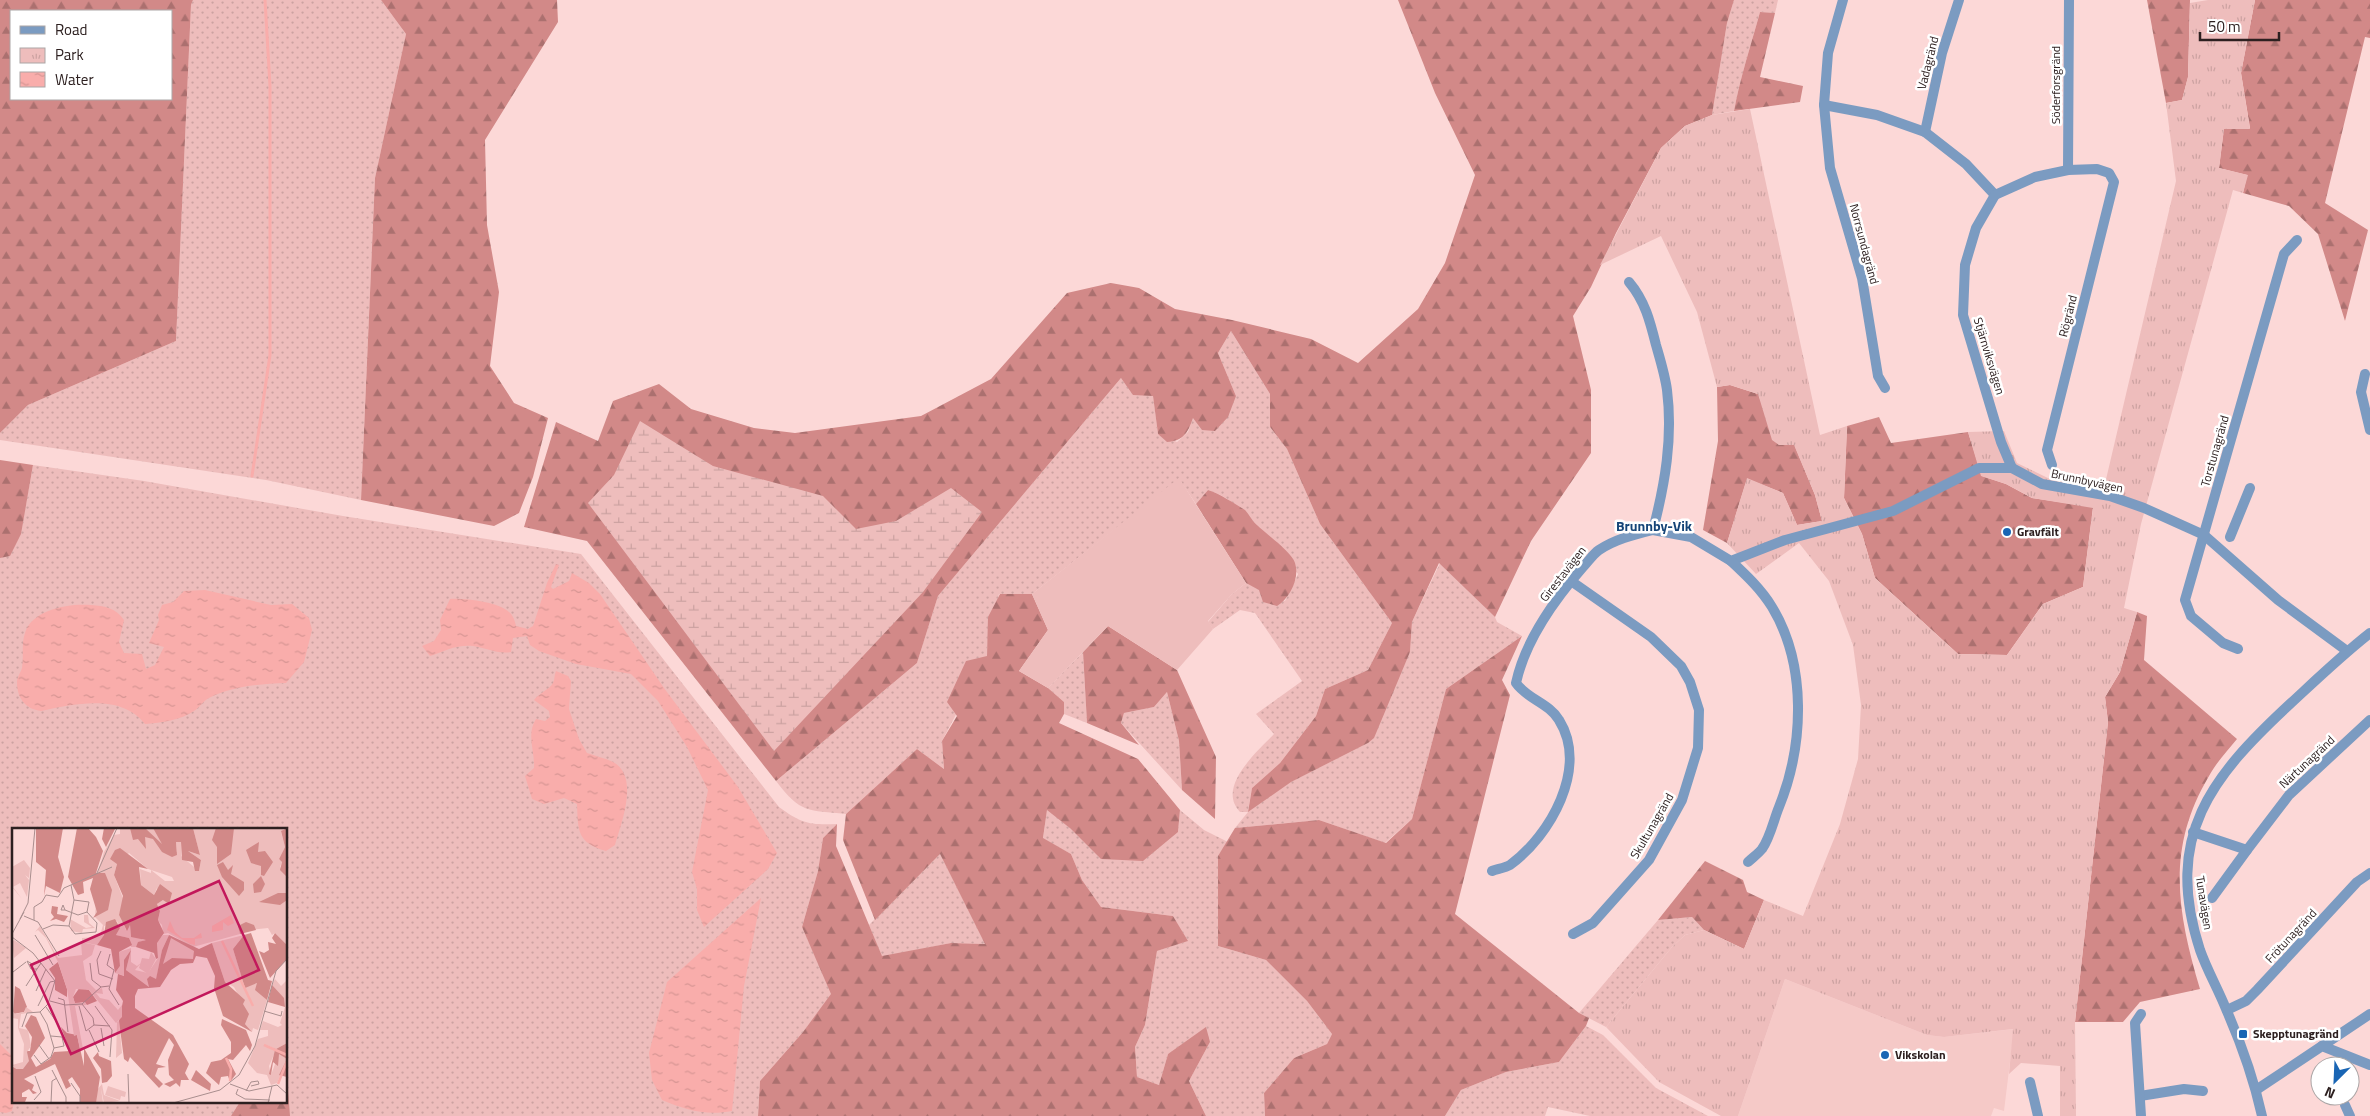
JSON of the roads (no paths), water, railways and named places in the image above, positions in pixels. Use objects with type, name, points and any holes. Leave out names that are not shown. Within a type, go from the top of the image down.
[{"type":"street","name":"Norrsundagränd","points":[[1843,0],[1828,53],[1824,105],[1830,168],[1862,278],[1878,376],[1885,388]]},
{"type":"street","name":"Vadagränd","points":[[1925,132],[1942,53],[1959,0]]},
{"type":"street","name":"Söderforsgränd","points":[[2068,170],[2069,0]]},
{"type":"street","points":[[1824,105],[1877,116],[1925,132],[1966,164],[1995,194],[2035,177],[2068,170]]},
{"type":"street","name":"Rögränd","points":[[2052,465],[2047,450],[2114,182],[2109,172],[2097,169],[2068,170]]},
{"type":"street","name":"Stjärnviksvägen","points":[[1995,194],[1976,228],[1965,265],[1963,315],[2001,442],[2012,468]]},
{"type":"street","name":"Torstunagränd","points":[[2238,649],[2223,643],[2191,616],[2185,600],[2284,254],[2297,240]]},
{"type":"street","points":[[1629,282],[1640,294],[1649,316],[1667,389],[1670,445],[1653,530],[1691,537],[1731,561],[1755,584],[1772,607],[1787,640],[1796,679],[1797,715],[1794,754],[1787,788],[1763,848],[1748,862]]},
{"type":"street","points":[[2365,374],[2361,392],[2370,430]]},
{"type":"street","name":"Brunnbyvägen","points":[[1731,561],[1785,540],[1893,511],[1979,468],[2012,468],[2042,484],[2110,496],[2122,500],[2204,535],[2278,600],[2347,651]]},
{"type":"street","points":[[2230,537],[2250,488]]},
{"type":"street","name":"Girestavägen","points":[[1492,871],[1509,866],[1539,835],[1556,811],[1570,764],[1567,741],[1559,720],[1540,702],[1522,692],[1516,683],[1518,672],[1537,631],[1571,581],[1597,551],[1624,537],[1653,530]]},
{"type":"street","name":"Skultunagränd","points":[[1571,581],[1651,637],[1681,666],[1699,710],[1698,748],[1682,800],[1649,860],[1593,923],[1573,934]]},
{"type":"street","name":"Tunavägen","points":[[2262,1116],[2256,1090],[2227,1010],[2200,951],[2192,918],[2187,869],[2193,832],[2207,798],[2227,769],[2252,740],[2347,651],[2370,633]]},
{"type":"street","name":"Närtunagränd","points":[[2212,898],[2289,795],[2370,720]]},
{"type":"street","points":[[2193,832],[2247,850]]},
{"type":"street","name":"Frötunagränd","points":[[2227,1010],[2246,1001],[2358,882],[2370,873]]},
{"type":"street","points":[[2141,1116],[2135,1023],[2142,1014]]},
{"type":"street","points":[[2256,1090],[2370,1014]]},
{"type":"street","points":[[2322,1046],[2370,1065]]},
{"type":"street","points":[[2030,1082],[2038,1116]]},
{"type":"street","points":[[2140,1096],[2184,1088],[2203,1091]]},
{"type":"water","points":[[556,564],[559,565],[551,587],[553,589],[569,581],[572,573],[589,583],[600,594],[664,688],[738,787],[777,853],[768,869],[704,927],[697,910],[697,889],[692,872],[708,790],[687,747],[658,701],[631,674],[576,664],[539,651],[530,645],[527,636],[513,638],[511,652],[496,652],[478,647],[462,646],[430,656],[422,646],[434,641],[441,630],[440,620],[450,599],[489,603],[510,613],[514,618],[516,626],[528,629],[533,626],[547,583]]},
{"type":"water","points":[[205,590],[271,605],[292,604],[309,618],[312,630],[304,662],[286,683],[237,688],[209,698],[194,711],[183,717],[145,724],[135,714],[110,704],[82,704],[41,711],[30,708],[20,698],[17,682],[22,668],[25,633],[35,618],[43,613],[73,605],[101,606],[114,610],[124,620],[119,642],[124,653],[142,654],[146,669],[155,665],[164,647],[149,643],[159,620],[158,615],[162,605],[173,602],[184,591]]},
{"type":"water","points":[[556,671],[568,676],[571,681],[569,709],[579,739],[587,753],[613,762],[621,769],[626,778],[626,801],[621,825],[615,845],[606,851],[596,848],[584,840],[579,829],[577,804],[564,798],[544,804],[532,799],[525,776],[534,768],[531,737],[533,725],[536,719],[545,721],[550,717],[549,711],[534,700],[551,685]]},
{"type":"water","points":[[761,898],[744,986],[732,1111],[713,1113],[696,1111],[662,1100],[652,1080],[649,1053],[667,982]]},
{"type":"water","points":[[0,1044],[12,1056],[12,1104],[14,1104],[12,1111],[0,1112]]},
{"type":"waterway","points":[[252,476],[270,355],[270,86],[265,0]]},
{"type":"place","name":"Gravfält","points":[[2007,532]]},
{"type":"place","name":"Skepptunagränd","points":[[2243,1034]]},
{"type":"place","name":"Vikskolan","points":[[1885,1055]]},
{"type":"district","name":"Brunnby-Vik","points":[[1654,526]]}]
